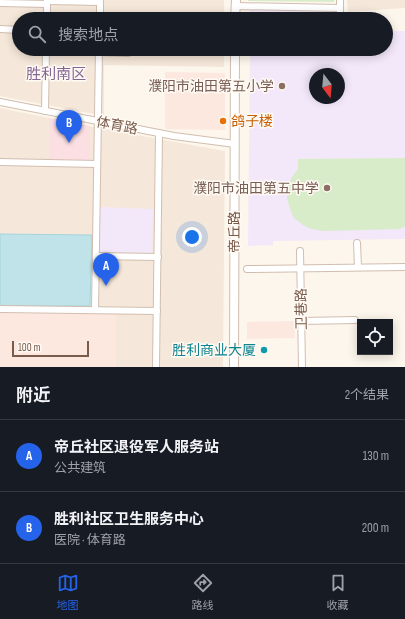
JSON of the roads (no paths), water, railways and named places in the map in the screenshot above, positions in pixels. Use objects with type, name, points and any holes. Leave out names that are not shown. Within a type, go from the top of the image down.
[{"type":"street","points":[[340,0],[340,12]]},
{"type":"street","points":[[0,3],[100,1],[100,12]]},
{"type":"street","points":[[235,3],[340,8]]},
{"type":"street","points":[[0,29],[12,30]]},
{"type":"street","points":[[45,111],[46,56]]},
{"type":"street","points":[[95,310],[99,56]]},
{"type":"street","name":"帝丘路","points":[[234,367],[235,56]]},
{"type":"street","name":"体育路","points":[[0,102],[159,133],[235,144]]},
{"type":"street","points":[[156,367],[159,133]]},
{"type":"street","points":[[0,162],[97,164]]},
{"type":"street","points":[[357,243],[358,267]]},
{"type":"street","name":"卫巷路","points":[[300,251],[302,367]]},
{"type":"street","points":[[96,256],[158,256]]},
{"type":"street","points":[[247,269],[405,267]]},
{"type":"street","points":[[0,309],[157,311]]},
{"type":"street","points":[[301,320],[355,320]]},
{"type":"water","points":[[0,234],[92,235],[90,306],[0,306]]},
{"type":"place","name":"濮阳市油田第五小学","points":[[282,86]]},
{"type":"place","name":"鸽子楼","points":[[223,121]]},
{"type":"place","name":"胜利社区卫生服务中心","points":[[69,143]]},
{"type":"place","name":"濮阳市油田第五中学","points":[[327,188]]},
{"type":"place","name":"帝丘社区退役军人服务站","points":[[106,286]]},
{"type":"place","name":"胜利商业大厦","points":[[264,350]]},
{"type":"district","name":"胜利南区","points":[[56,74]]}]
